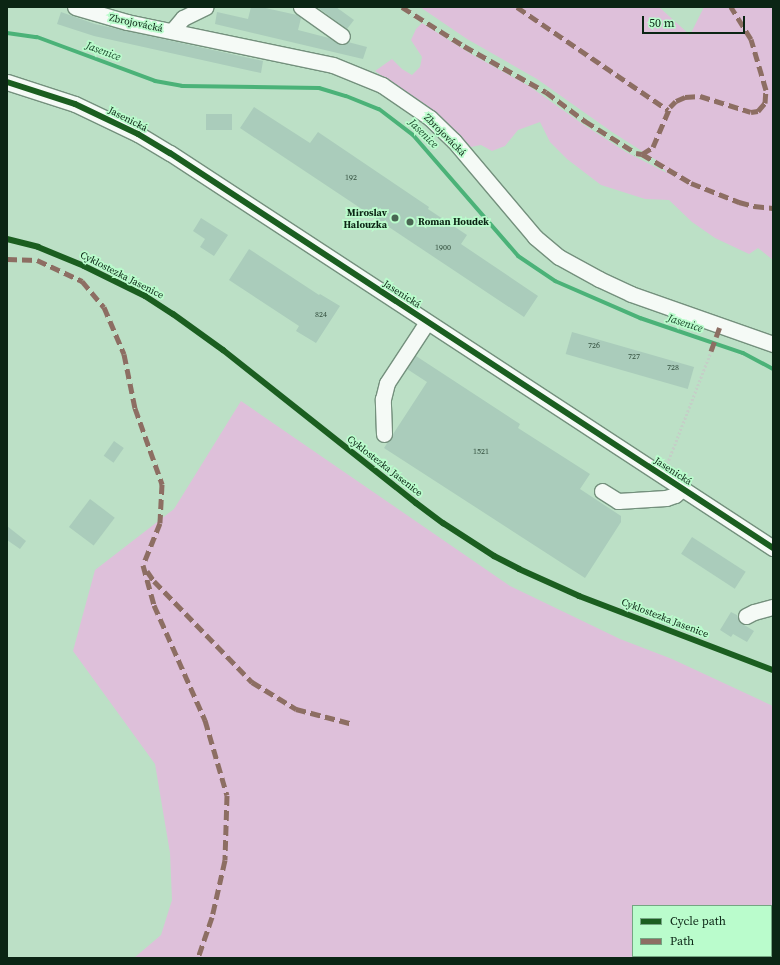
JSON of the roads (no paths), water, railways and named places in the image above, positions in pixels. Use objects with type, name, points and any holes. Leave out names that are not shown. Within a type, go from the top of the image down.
[{"type":"street","name":"Zbrojovácká","points":[[75,7],[112,18],[333,65],[382,85],[430,118],[454,141],[535,237],[559,256],[599,279],[631,294],[773,344]]},
{"type":"street","points":[[172,31],[183,18],[206,7]]},
{"type":"street","points":[[301,7],[342,36]]},
{"type":"street","name":"Jasenická","points":[[7,82],[74,104],[138,134],[170,153],[773,548]]},
{"type":"street","points":[[384,434],[383,398],[387,383],[427,322]]},
{"type":"street","points":[[602,491],[618,501],[666,498],[675,495],[682,489]]},
{"type":"street","points":[[746,616],[754,612],[773,607]]},
{"type":"waterway","name":"Jasenice","points":[[7,33],[37,37],[155,81],[182,86],[319,88],[346,96],[379,109],[413,135],[518,256],[555,281],[640,318],[743,353],[773,369]]},
{"type":"place","name":"Miroslav Halouzka","points":[[395,218]]},
{"type":"place","name":"Roman Houdek","points":[[410,222]]}]
